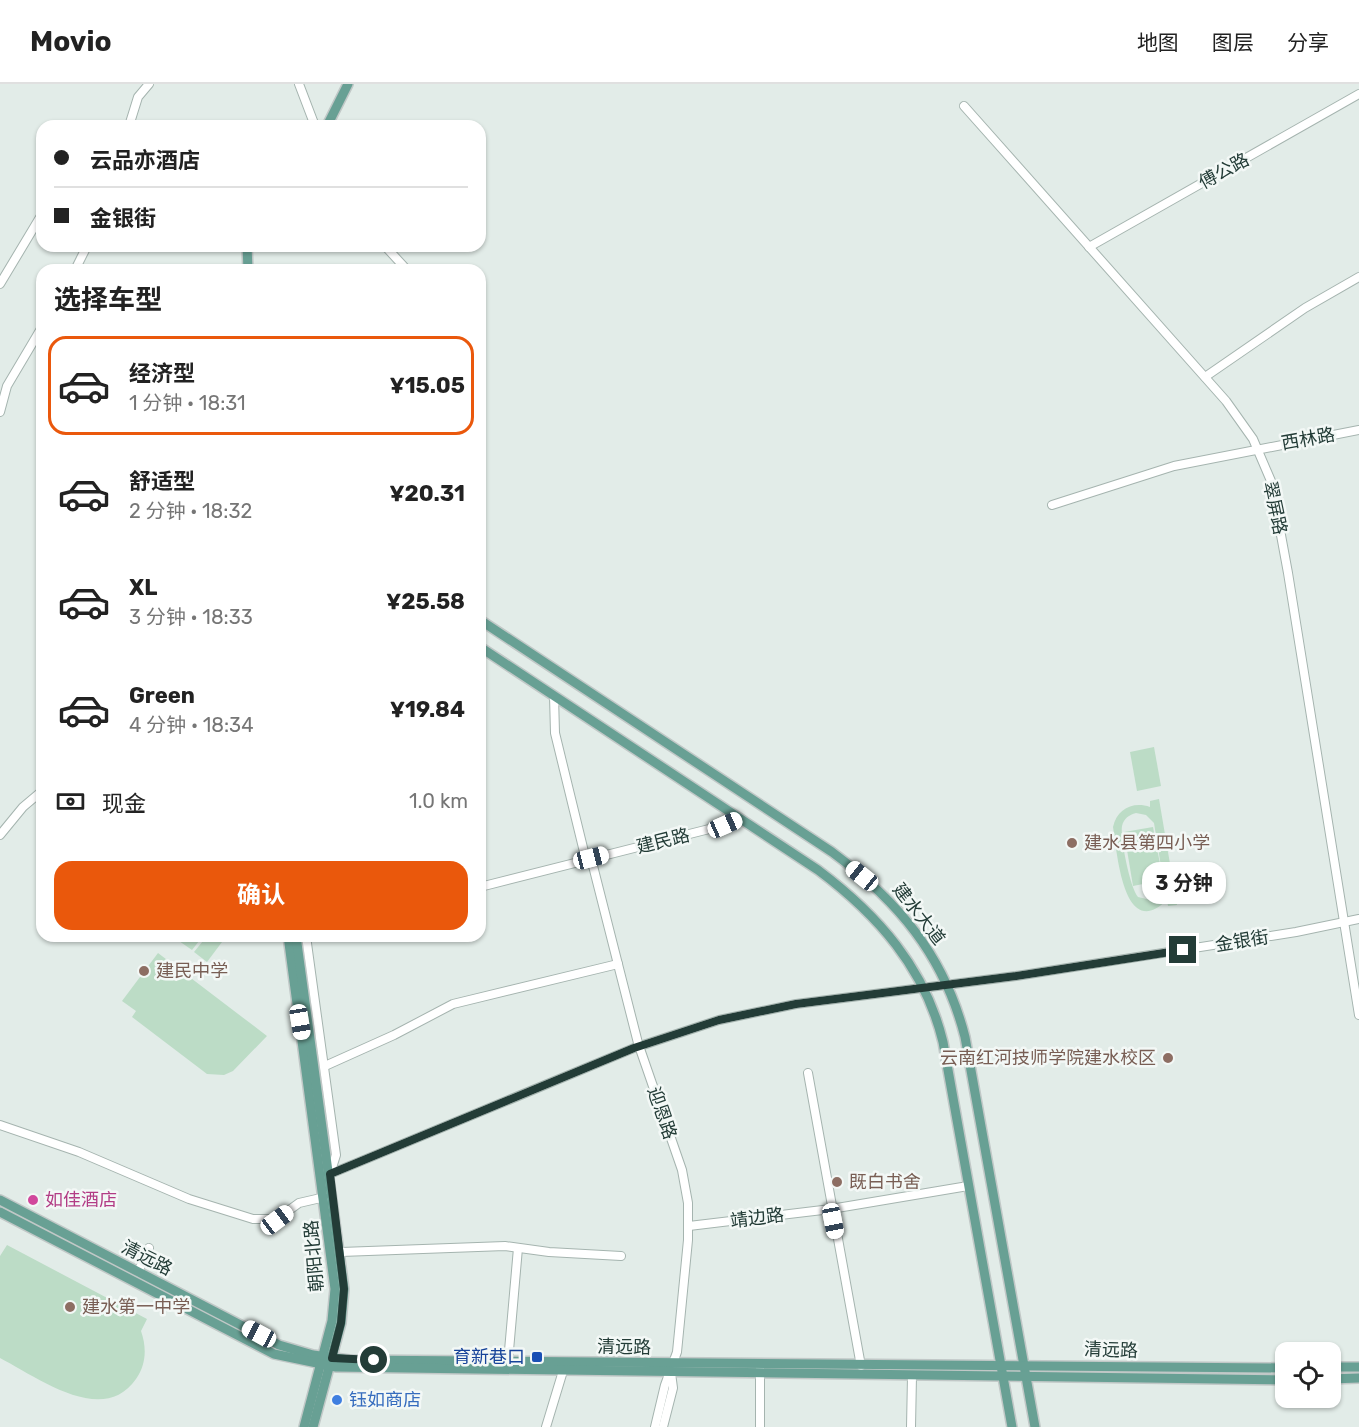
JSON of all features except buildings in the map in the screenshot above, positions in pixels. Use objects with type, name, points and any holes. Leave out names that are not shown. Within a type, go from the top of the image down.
[{"type":"main road","points":[[330,120],[348,84]]},
{"type":"main road","name":"建水大道","points":[[486,624],[848,864],[877,887],[908,920],[948,985],[965,1037],[1035,1427]]},
{"type":"main road","name":"建水大道","points":[[486,651],[818,870],[861,904],[889,934],[924,988],[943,1042],[1012,1427]]},
{"type":"main road","name":"朝阳北路","points":[[289,942],[325,1197],[335,1289],[333,1321],[313,1427]]},
{"type":"main road","name":"朝阳北路","points":[[297,942],[341,1252],[344,1289],[343,1311],[304,1427]]},
{"type":"main road","name":"清远路","points":[[0,1200],[279,1345],[326,1362],[508,1362],[912,1376],[1275,1380]]},
{"type":"main road","name":"清远路","points":[[0,1212],[274,1354],[326,1362],[563,1371],[672,1368]]},
{"type":"main road","name":"清远路","points":[[760,1369],[861,1366],[1275,1368]]},
{"type":"main road","points":[[1341,1368],[1359,1367]]},
{"type":"main road","points":[[1341,1379],[1359,1378]]},
{"type":"street","points":[[131,120],[138,98],[149,84]]},
{"type":"street","points":[[299,84],[313,120]]},
{"type":"street","name":"傅公路","points":[[1089,247],[1359,94]]},
{"type":"street","name":"翠屏路","points":[[964,106],[1205,377],[1235,413],[1257,448],[1271,481],[1288,573],[1359,1015]]},
{"type":"street","points":[[0,284],[36,224]]},
{"type":"street","points":[[390,252],[402,264]]},
{"type":"street","points":[[1205,377],[1305,308],[1359,277]]},
{"type":"street","points":[[0,412],[3,391],[36,337]]},
{"type":"street","name":"西林路","points":[[1052,505],[1147,473],[1257,448],[1359,430]]},
{"type":"street","name":"迎恩路","points":[[554,696],[555,732],[639,1046],[685,1179],[689,1226],[677,1352],[665,1385],[655,1427]]},
{"type":"street","points":[[0,835],[36,796]]},
{"type":"street","name":"建民路","points":[[486,885],[725,825],[740,819]]},
{"type":"street","name":"金银街","points":[[330,1174],[639,1046],[703,1025],[770,1009],[948,985],[1296,932],[1359,919]]},
{"type":"street","points":[[307,942],[336,1155],[330,1174]]},
{"type":"street","points":[[325,1066],[394,1035],[453,1004],[618,964]]},
{"type":"street","points":[[808,1073],[861,1366]]},
{"type":"street","points":[[0,1125],[79,1152],[189,1199],[253,1219],[277,1220],[299,1203],[325,1197]]},
{"type":"street","name":"靖边路","points":[[689,1226],[831,1209],[968,1186]]},
{"type":"street","points":[[341,1252],[506,1245],[518,1248],[621,1256]]},
{"type":"street","points":[[138,1272],[149,1248]]},
{"type":"street","points":[[508,1362],[518,1248]]},
{"type":"street","name":"迎恩路","points":[[663,1427],[673,1388],[672,1368]]},
{"type":"street","points":[[760,1369],[760,1427]]},
{"type":"street","points":[[556,1427],[547,1425],[563,1371]]},
{"type":"street","points":[[911,1427],[912,1376]]},
{"type":"green space","points":[[1154,747],[1161,786],[1137,791],[1130,752]]},
{"type":"green space","points":[[1159,799],[1177,905],[1168,906],[1167,900],[1152,910],[1141,910],[1132,902],[1125,888],[1120,872],[1113,827],[1122,811],[1138,805],[1150,807],[1150,801]],"holes":[[[1136,813],[1146,815],[1154,823],[1164,885],[1162,893],[1151,900],[1138,897],[1135,892],[1126,862],[1122,832],[1123,823],[1129,816]]]},
{"type":"green space","points":[[1153,827],[1163,880],[1133,886],[1124,832]]},
{"type":"green space","points":[[180,942],[198,942],[192,950]]},
{"type":"green space","points":[[202,942],[222,942],[207,962],[194,952]]},
{"type":"green space","points":[[158,953],[267,1036],[233,1071],[224,1075],[207,1074],[132,1017],[136,1011],[122,1001]]},
{"type":"green space","points":[[7,1245],[147,1319],[141,1331],[145,1350],[142,1368],[136,1379],[122,1393],[106,1399],[70,1394],[0,1358],[0,1256]]},
{"type":"place","name":"建水县第四小学","points":[[1072,843]]},
{"type":"place","name":"建民中学","points":[[144,971]]},
{"type":"place","name":"云南红河技师学院建水校区","points":[[1168,1058]]},
{"type":"place","name":"既白书舍","points":[[837,1182]]},
{"type":"place","name":"如佳酒店","points":[[33,1200]]},
{"type":"place","name":"建水第一中学","points":[[70,1307]]},
{"type":"place","name":"育新巷口","points":[[537,1357]]},
{"type":"place","name":"钰如商店","points":[[337,1400]]},
{"type":"route","points":[[374,1360],[332,1358],[341,1323],[344,1289],[330,1174],[634,1048],[719,1020],[796,1004],[1016,976],[1183,950]]}]
